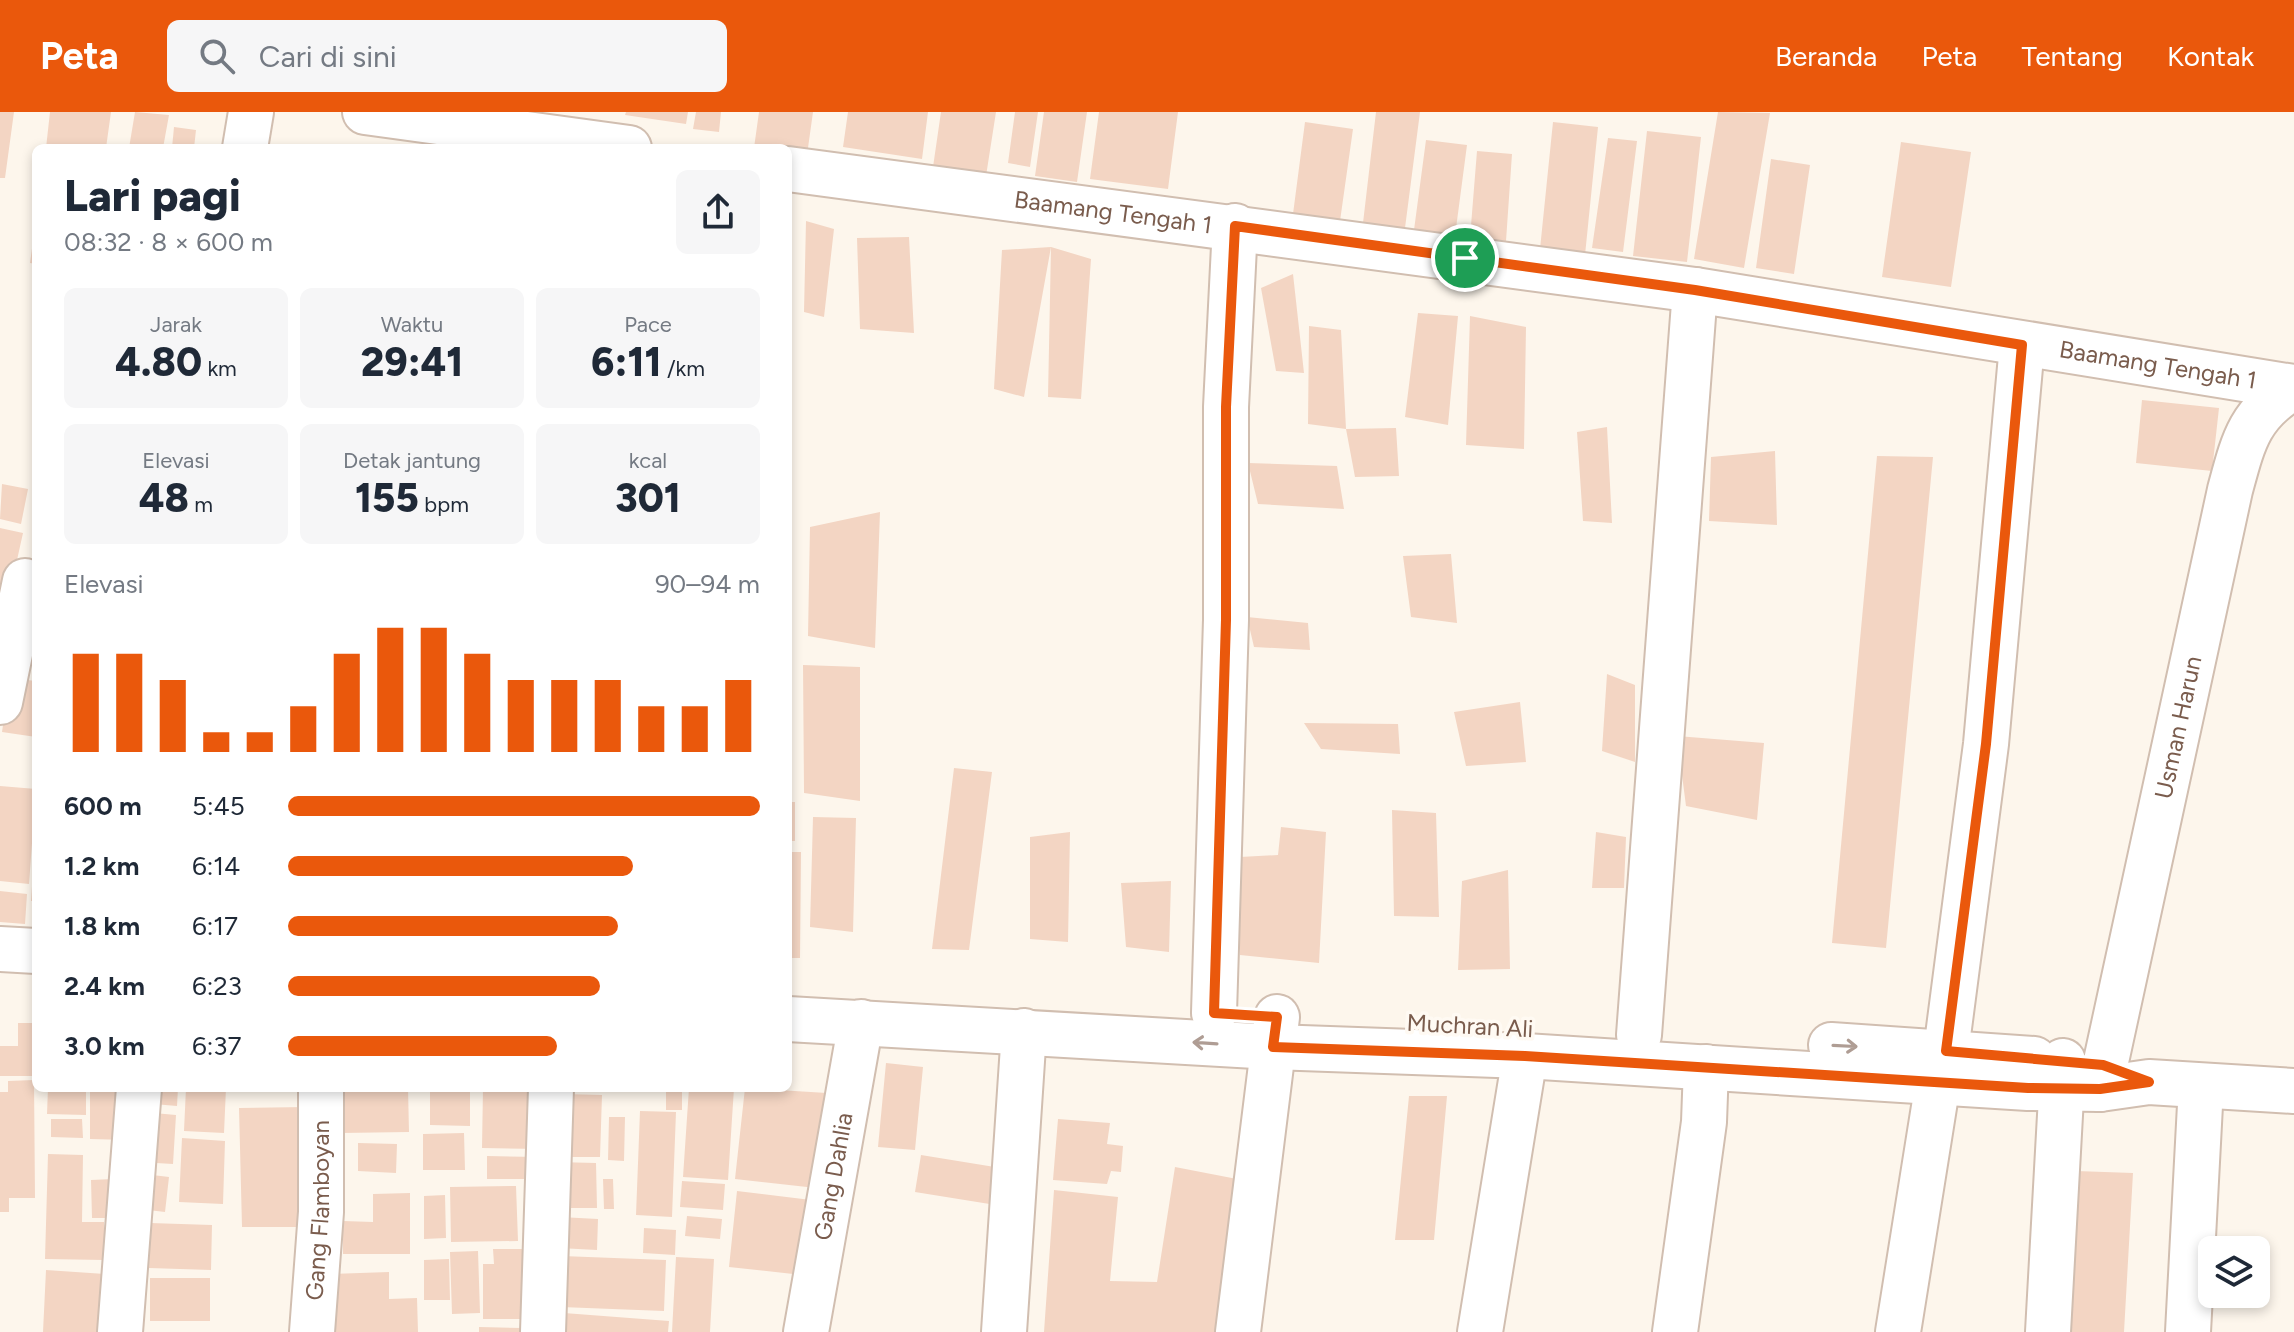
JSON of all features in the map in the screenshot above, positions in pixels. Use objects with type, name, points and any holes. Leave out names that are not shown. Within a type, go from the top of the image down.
[{"type":"street","points":[[246,144],[251,112]]},
{"type":"street","points":[[365,112],[600,144]]},
{"type":"street","name":"Baamang Tengah 1","points":[[792,170],[1235,226],[1695,290],[2293,387]]},
{"type":"street","points":[[1214,1013],[1226,620],[1226,407],[1235,226]]},
{"type":"street","points":[[1639,1035],[1695,290]]},
{"type":"street","points":[[1898,1332],[1942,1066],[1986,744],[2022,345]]},
{"type":"street","name":"Usman Harun","points":[[2048,1332],[2082,1076],[2230,490],[2244,438],[2260,410],[2293,387]]},
{"type":"street","points":[[0,702],[25,581]]},
{"type":"street","points":[[0,949],[32,951]]},
{"type":"street","points":[[0,979],[32,981]]},
{"type":"street","name":"Muchran Ali","points":[[792,993],[1214,1013],[1275,1032],[1525,1056],[1706,1067],[1942,1066]]},
{"type":"street","name":"Muchran Ali","points":[[792,1019],[1024,1031],[1639,1035],[1942,1066],[2294,1091]]},
{"type":"street","name":"Gang Dahlia","points":[[806,1332],[861,1022]]},
{"type":"street","points":[[1004,1332],[1024,1031]]},
{"type":"street","points":[[1238,1332],[1275,1032]]},
{"type":"street","points":[[1480,1332],[1525,1056]]},
{"type":"street","points":[[1675,1332],[1704,1122],[1706,1067]]},
{"type":"street","points":[[2188,1332],[2201,1086]]},
{"type":"street","points":[[120,1332],[139,1092]]},
{"type":"street","name":"Gang Flamboyan","points":[[312,1332],[321,1212],[321,1092]]},
{"type":"street","points":[[543,1332],[551,1092]]},
{"type":"building","points":[[0,112],[14,112],[5,178],[0,178]]},
{"type":"building","points":[[50,112],[111,112],[107,144],[46,144]]},
{"type":"building","points":[[135,112],[169,115],[164,144],[130,144]]},
{"type":"building","points":[[626,112],[688,112],[686,124],[625,115]]},
{"type":"building","points":[[696,112],[721,112],[719,132],[693,129]]},
{"type":"building","points":[[759,112],[813,112],[807,155],[792,149],[792,144],[755,144]]},
{"type":"building","points":[[848,112],[928,112],[922,159],[843,147]]},
{"type":"building","points":[[941,112],[996,112],[986,176],[933,167]]},
{"type":"building","points":[[1015,112],[1038,112],[1030,167],[1008,163]]},
{"type":"building","points":[[1044,112],[1087,112],[1077,182],[1035,176]]},
{"type":"building","points":[[1099,112],[1178,112],[1168,189],[1090,179]]},
{"type":"building","points":[[1376,112],[1420,112],[1405,228],[1363,223]]},
{"type":"building","points":[[1718,112],[1770,113],[1744,268],[1694,259]]},
{"type":"building","points":[[1305,122],[1353,129],[1340,221],[1293,214]]},
{"type":"building","points":[[1553,122],[1598,127],[1585,255],[1540,249]]},
{"type":"building","points":[[174,127],[196,130],[194,144],[172,144]]},
{"type":"building","points":[[1647,131],[1701,137],[1687,262],[1633,256]]},
{"type":"building","points":[[1608,138],[1637,141],[1623,252],[1592,248]]},
{"type":"building","points":[[1426,140],[1467,145],[1455,236],[1414,230]]},
{"type":"building","points":[[1901,142],[1971,152],[1951,287],[1882,277]]},
{"type":"building","points":[[1477,151],[1512,154],[1506,241],[1470,238]]},
{"type":"building","points":[[1771,159],[1810,165],[1794,274],[1756,268]]},
{"type":"building","points":[[806,221],[834,229],[824,317],[804,312]]},
{"type":"building","points":[[909,237],[914,333],[860,329],[857,238]]},
{"type":"building","points":[[1051,247],[1024,397],[994,389],[1002,250]]},
{"type":"building","points":[[1051,247],[1091,259],[1081,399],[1048,397]]},
{"type":"building","points":[[1293,274],[1304,373],[1276,371],[1261,288]]},
{"type":"building","points":[[1418,313],[1458,316],[1448,425],[1405,417]]},
{"type":"building","points":[[1470,316],[1526,327],[1524,449],[1466,445]]},
{"type":"building","points":[[1309,326],[1341,330],[1346,429],[1308,424]]},
{"type":"building","points":[[2142,400],[2219,408],[2212,471],[2136,463]]},
{"type":"building","points":[[1607,427],[1612,523],[1583,521],[1577,432]]},
{"type":"building","points":[[1396,428],[1399,476],[1355,477],[1346,429]]},
{"type":"building","points":[[1775,451],[1777,525],[1709,521],[1711,457]]},
{"type":"building","points":[[1877,456],[1933,457],[1886,948],[1832,943]]},
{"type":"building","points":[[1248,463],[1337,466],[1344,509],[1258,504]]},
{"type":"building","points":[[2,484],[28,489],[21,524],[0,519]]},
{"type":"building","points":[[880,512],[875,648],[808,636],[810,527]]},
{"type":"building","points":[[0,528],[23,533],[3,623],[0,623]]},
{"type":"building","points":[[1451,554],[1457,623],[1411,617],[1403,556]]},
{"type":"building","points":[[1247,617],[1308,623],[1310,650],[1254,647]]},
{"type":"building","points":[[803,665],[860,667],[860,801],[804,793]]},
{"type":"building","points":[[1607,674],[1635,685],[1635,762],[1602,751]]},
{"type":"building","points":[[10,678],[32,681],[32,736],[2,732]]},
{"type":"building","points":[[1520,702],[1526,762],[1466,766],[1454,712]]},
{"type":"building","points":[[1304,723],[1398,724],[1400,754],[1321,749]]},
{"type":"building","points":[[1677,736],[1764,743],[1757,820],[1686,806]]},
{"type":"building","points":[[954,768],[992,772],[969,950],[932,949]]},
{"type":"building","points":[[0,786],[32,789],[29,884],[0,881]]},
{"type":"building","points":[[792,802],[795,802],[795,841],[792,841]]},
{"type":"building","points":[[1392,810],[1436,813],[1439,917],[1394,916]]},
{"type":"building","points":[[813,817],[856,818],[853,932],[810,927]]},
{"type":"building","points":[[1281,827],[1326,832],[1319,963],[1240,955],[1240,857],[1278,855]]},
{"type":"building","points":[[1070,832],[1068,942],[1030,939],[1030,837]]},
{"type":"building","points":[[1596,832],[1626,837],[1624,888],[1592,888]]},
{"type":"building","points":[[792,852],[801,852],[800,958],[792,958]]},
{"type":"building","points":[[1508,870],[1510,969],[1458,970],[1462,881]]},
{"type":"building","points":[[1171,881],[1169,952],[1126,947],[1121,883]]},
{"type":"building","points":[[0,891],[27,894],[25,924],[0,922]]},
{"type":"building","points":[[18,1023],[32,1023],[32,1076],[0,1076],[0,1046],[18,1046]]},
{"type":"building","points":[[886,1063],[923,1067],[915,1150],[878,1147]]},
{"type":"building","points":[[32,1080],[35,1198],[9,1198],[9,1212],[0,1212],[0,1092],[8,1092],[8,1081]]},
{"type":"building","points":[[48,1092],[86,1092],[86,1115],[47,1114]]},
{"type":"building","points":[[90,1092],[128,1092],[127,1140],[90,1139]]},
{"type":"building","points":[[143,1092],[178,1092],[177,1106],[142,1103]]},
{"type":"building","points":[[186,1092],[226,1092],[224,1133],[184,1131]]},
{"type":"building","points":[[340,1092],[408,1092],[409,1132],[341,1133]]},
{"type":"building","points":[[430,1092],[470,1092],[470,1126],[430,1125]]},
{"type":"building","points":[[483,1092],[540,1092],[539,1149],[482,1148]]},
{"type":"building","points":[[666,1092],[682,1092],[682,1110],[666,1110]]},
{"type":"building","points":[[689,1092],[734,1092],[728,1180],[683,1177]]},
{"type":"building","points":[[745,1092],[827,1093],[816,1188],[735,1179]]},
{"type":"building","points":[[563,1094],[602,1095],[600,1157],[562,1157]]},
{"type":"building","points":[[1409,1096],[1447,1096],[1434,1240],[1395,1240]]},
{"type":"building","points":[[306,1107],[308,1227],[242,1227],[239,1108]]},
{"type":"building","points":[[640,1111],[676,1112],[672,1217],[636,1215]]},
{"type":"building","points":[[143,1112],[176,1115],[173,1164],[139,1162]]},
{"type":"building","points":[[609,1117],[625,1117],[624,1161],[608,1160]]},
{"type":"building","points":[[51,1119],[82,1119],[83,1138],[51,1137]]},
{"type":"building","points":[[1058,1119],[1110,1123],[1107,1144],[1123,1146],[1121,1172],[1111,1171],[1107,1184],[1053,1180]]},
{"type":"building","points":[[464,1133],[465,1170],[423,1170],[423,1134]]},
{"type":"building","points":[[182,1138],[225,1141],[223,1204],[179,1202]]},
{"type":"building","points":[[358,1143],[397,1144],[396,1173],[358,1171]]},
{"type":"building","points":[[48,1154],[83,1155],[82,1222],[104,1222],[104,1260],[45,1259]]},
{"type":"building","points":[[921,1155],[1007,1169],[1002,1206],[915,1192]]},
{"type":"building","points":[[487,1156],[540,1157],[540,1179],[487,1179]]},
{"type":"building","points":[[556,1162],[596,1163],[597,1208],[556,1208]]},
{"type":"building","points":[[1175,1167],[1237,1179],[1224,1332],[1044,1332],[1054,1190],[1118,1197],[1110,1281],[1157,1282]]},
{"type":"building","points":[[2076,1171],[2133,1173],[2124,1332],[2070,1332]]},
{"type":"building","points":[[144,1174],[169,1177],[165,1212],[140,1209]]},
{"type":"building","points":[[113,1179],[113,1218],[92,1218],[91,1180]]},
{"type":"building","points":[[603,1179],[613,1179],[614,1209],[604,1209]]},
{"type":"building","points":[[682,1181],[725,1184],[723,1210],[680,1207]]},
{"type":"building","points":[[516,1186],[518,1241],[451,1242],[450,1187]]},
{"type":"building","points":[[737,1191],[811,1200],[802,1275],[729,1267]]},
{"type":"building","points":[[410,1193],[410,1254],[343,1254],[343,1221],[373,1222],[373,1194]]},
{"type":"building","points":[[445,1195],[446,1238],[424,1239],[424,1196]]},
{"type":"building","points":[[687,1216],[722,1219],[720,1239],[685,1236]]},
{"type":"building","points":[[560,1217],[598,1219],[597,1250],[559,1248]]},
{"type":"building","points":[[150,1223],[212,1225],[211,1270],[149,1268]]},
{"type":"building","points":[[644,1228],[676,1230],[675,1255],[643,1253]]},
{"type":"building","points":[[493,1249],[536,1249],[536,1319],[483,1319],[483,1264],[494,1264]]},
{"type":"building","points":[[478,1251],[480,1313],[452,1314],[450,1252]]},
{"type":"building","points":[[562,1256],[666,1260],[664,1311],[561,1307]]},
{"type":"building","points":[[676,1257],[714,1259],[710,1332],[672,1332]]},
{"type":"building","points":[[449,1259],[450,1300],[424,1300],[424,1260]]},
{"type":"building","points":[[46,1270],[105,1274],[102,1332],[43,1332]]},
{"type":"building","points":[[389,1272],[389,1299],[417,1298],[418,1332],[333,1332],[331,1274]]},
{"type":"building","points":[[150,1278],[210,1278],[210,1321],[150,1321]]},
{"type":"building","points":[[564,1313],[669,1321],[668,1332],[563,1332]]},
{"type":"building","points":[[479,1327],[522,1328],[522,1332],[479,1332]]},
{"type":"route","points":[[1235,226],[1465,258],[1695,290],[2022,345],[1986,744],[1946,1051],[2103,1065],[2149,1082],[2100,1089],[2028,1088],[1525,1056],[1273,1047],[1277,1017],[1214,1013],[1226,620],[1226,407],[1235,226]]}]
